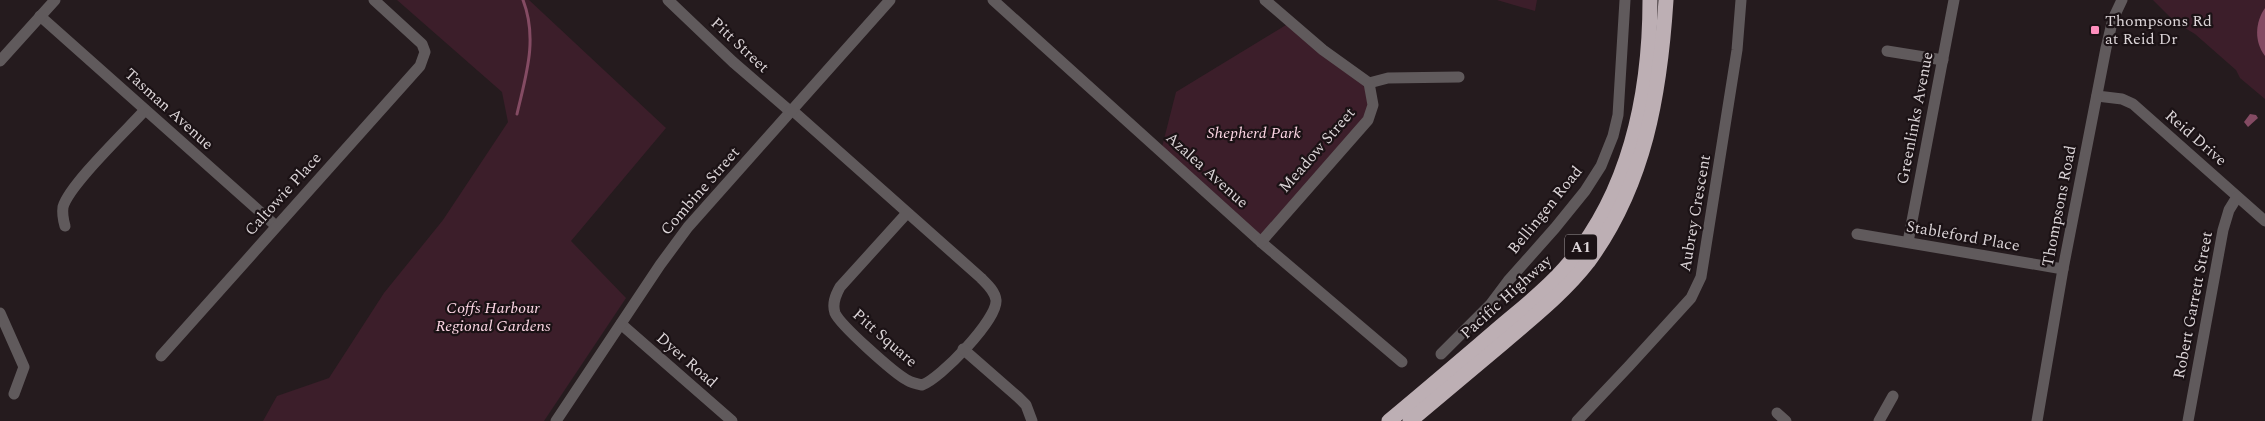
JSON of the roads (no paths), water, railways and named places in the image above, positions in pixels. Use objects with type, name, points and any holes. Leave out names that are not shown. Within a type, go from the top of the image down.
[{"type":"highway","name":"Pacific Highway","points":[[1388,421],[1538,295],[1563,270],[1596,224],[1620,177],[1639,116],[1647,68],[1650,0]]},
{"type":"highway","name":"Pacific Highway","points":[[1410,421],[1542,310],[1587,263],[1605,236],[1632,185],[1647,138],[1659,82],[1666,0]]},
{"type":"street","points":[[0,61],[55,0]]},
{"type":"street","name":"Caltowie Place","points":[[160,356],[420,66],[425,52],[422,44],[374,0]]},
{"type":"street","name":"Pitt Street","points":[[668,0],[733,62],[791,111]]},
{"type":"street","name":"Combine Street","points":[[556,421],[660,265],[688,227],[890,0]]},
{"type":"street","name":"Azalea Avenue","points":[[993,0],[1261,242],[1402,362]]},
{"type":"street","points":[[1265,0],[1324,50],[1370,83],[1388,78],[1459,76]]},
{"type":"street","name":"Bellingen Road","points":[[1441,354],[1490,305],[1508,281],[1585,191],[1601,166],[1613,136],[1618,114],[1625,0]]},
{"type":"street","name":"Aubrey Crescent","points":[[1579,420],[1690,298],[1701,277],[1737,50],[1741,0]]},
{"type":"street","name":"Greenlinks Avenue","points":[[1908,242],[1954,0]]},
{"type":"street","name":"Thompsons Road","points":[[2037,421],[2063,269],[2097,96],[2113,19],[2122,0]]},
{"type":"street","name":"Tasman Avenue","points":[[40,16],[276,226]]},
{"type":"street","points":[[1887,50],[1943,60]]},
{"type":"street","name":"Meadow Street","points":[[1261,242],[1368,120],[1373,105],[1370,83]]},
{"type":"street","name":"Reid Drive","points":[[2097,96],[2122,99],[2133,104],[2265,221]]},
{"type":"street","points":[[65,226],[62,215],[64,205],[76,185],[145,110]]},
{"type":"street","name":"Pitt Square","points":[[791,111],[907,212],[981,278],[993,292],[996,300],[991,316],[935,379],[922,385],[900,375],[843,324],[834,311],[835,295],[840,287],[907,212]]},
{"type":"street","name":"Robert Garrett Street","points":[[2188,421],[2223,230],[2229,210],[2237,197]]},
{"type":"street","name":"Stableford Place","points":[[1857,234],[2063,269]]},
{"type":"street","points":[[1,316],[24,367],[14,394]]},
{"type":"street","name":"Dyer Road","points":[[620,324],[732,421]]},
{"type":"street","points":[[963,349],[1026,405],[1032,421]]},
{"type":"street","points":[[1879,421],[1893,396]]},
{"type":"street","points":[[1777,413],[1786,421]]},
{"type":"waterway","points":[[517,114],[527,71],[530,43],[530,29],[523,0]]},
{"type":"place","name":"Thompsons Rd at Reid Dr","points":[[2095,30]]},
{"type":"park label","name":"Shepherd Park","points":[[1254,133]]},
{"type":"park label","name":"Coffs Harbour Regional Gardens","points":[[493,317]]}]
